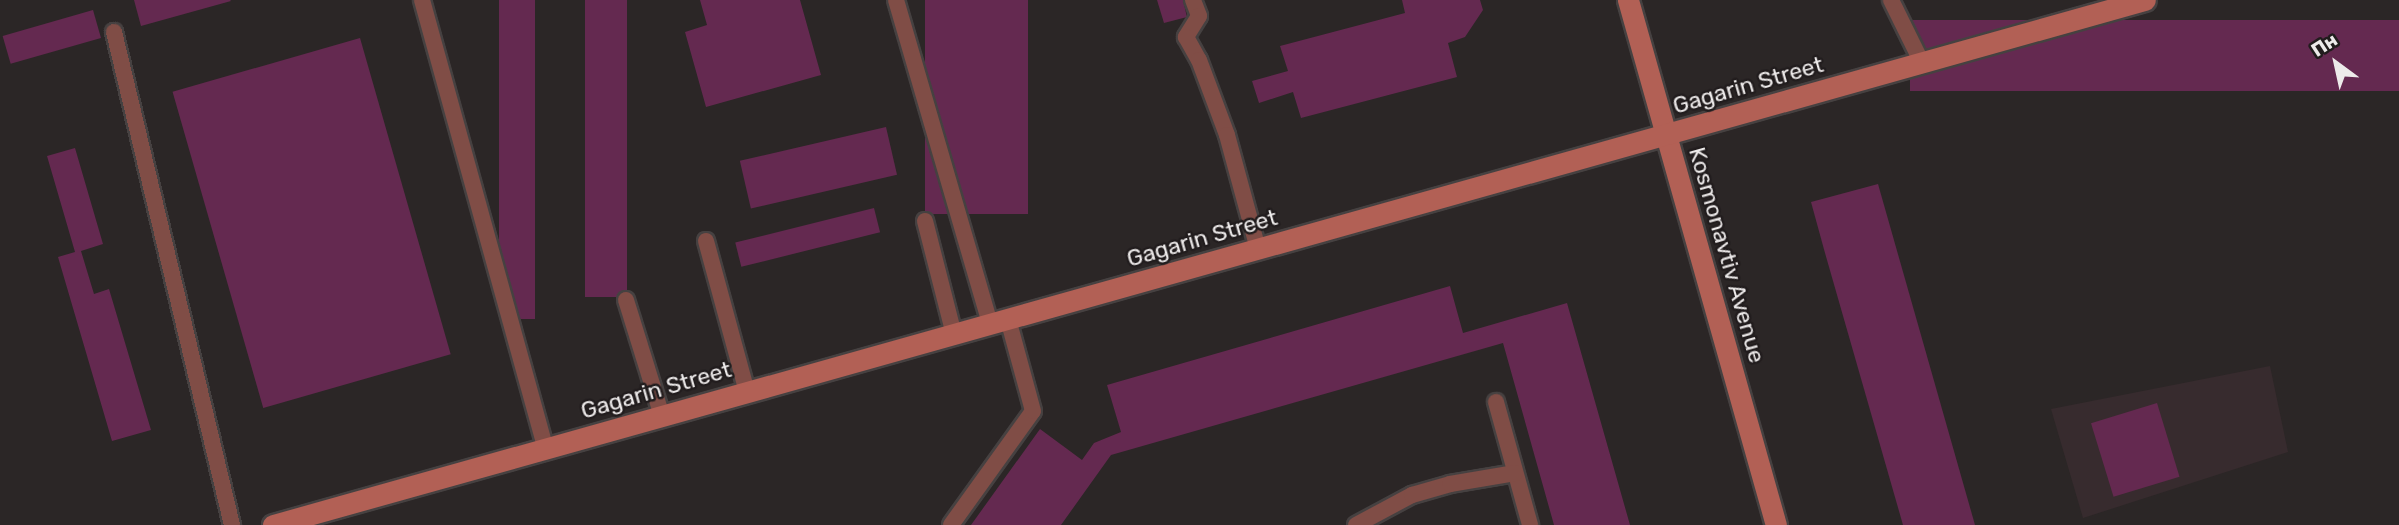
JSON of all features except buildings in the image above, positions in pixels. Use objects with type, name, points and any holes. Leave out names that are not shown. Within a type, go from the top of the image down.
[{"type":"street","name":"Kosmonavtiv Avenue","points":[[1628,0],[1776,525]]},
{"type":"street","name":"Gagarin Street","points":[[273,525],[2145,0]]},
{"type":"lane","points":[[422,0],[546,449]]},
{"type":"lane","points":[[896,0],[999,322],[1033,411],[951,525]]},
{"type":"lane","points":[[1193,0],[1199,16],[1186,37],[1199,60],[1227,135],[1258,249]]},
{"type":"lane","points":[[1891,0],[1922,63]]},
{"type":"lane","points":[[114,32],[232,525]]},
{"type":"lane","points":[[925,221],[954,334]]},
{"type":"lane","points":[[706,240],[747,392]]},
{"type":"lane","points":[[626,300],[662,416]]},
{"type":"lane","points":[[1496,402],[1530,525]]},
{"type":"lane","points":[[1356,525],[1412,495],[1450,484],[1516,473]]},
{"type":"shaded area","points":[[2270,366],[2288,452],[2083,518],[2051,409]]}]
